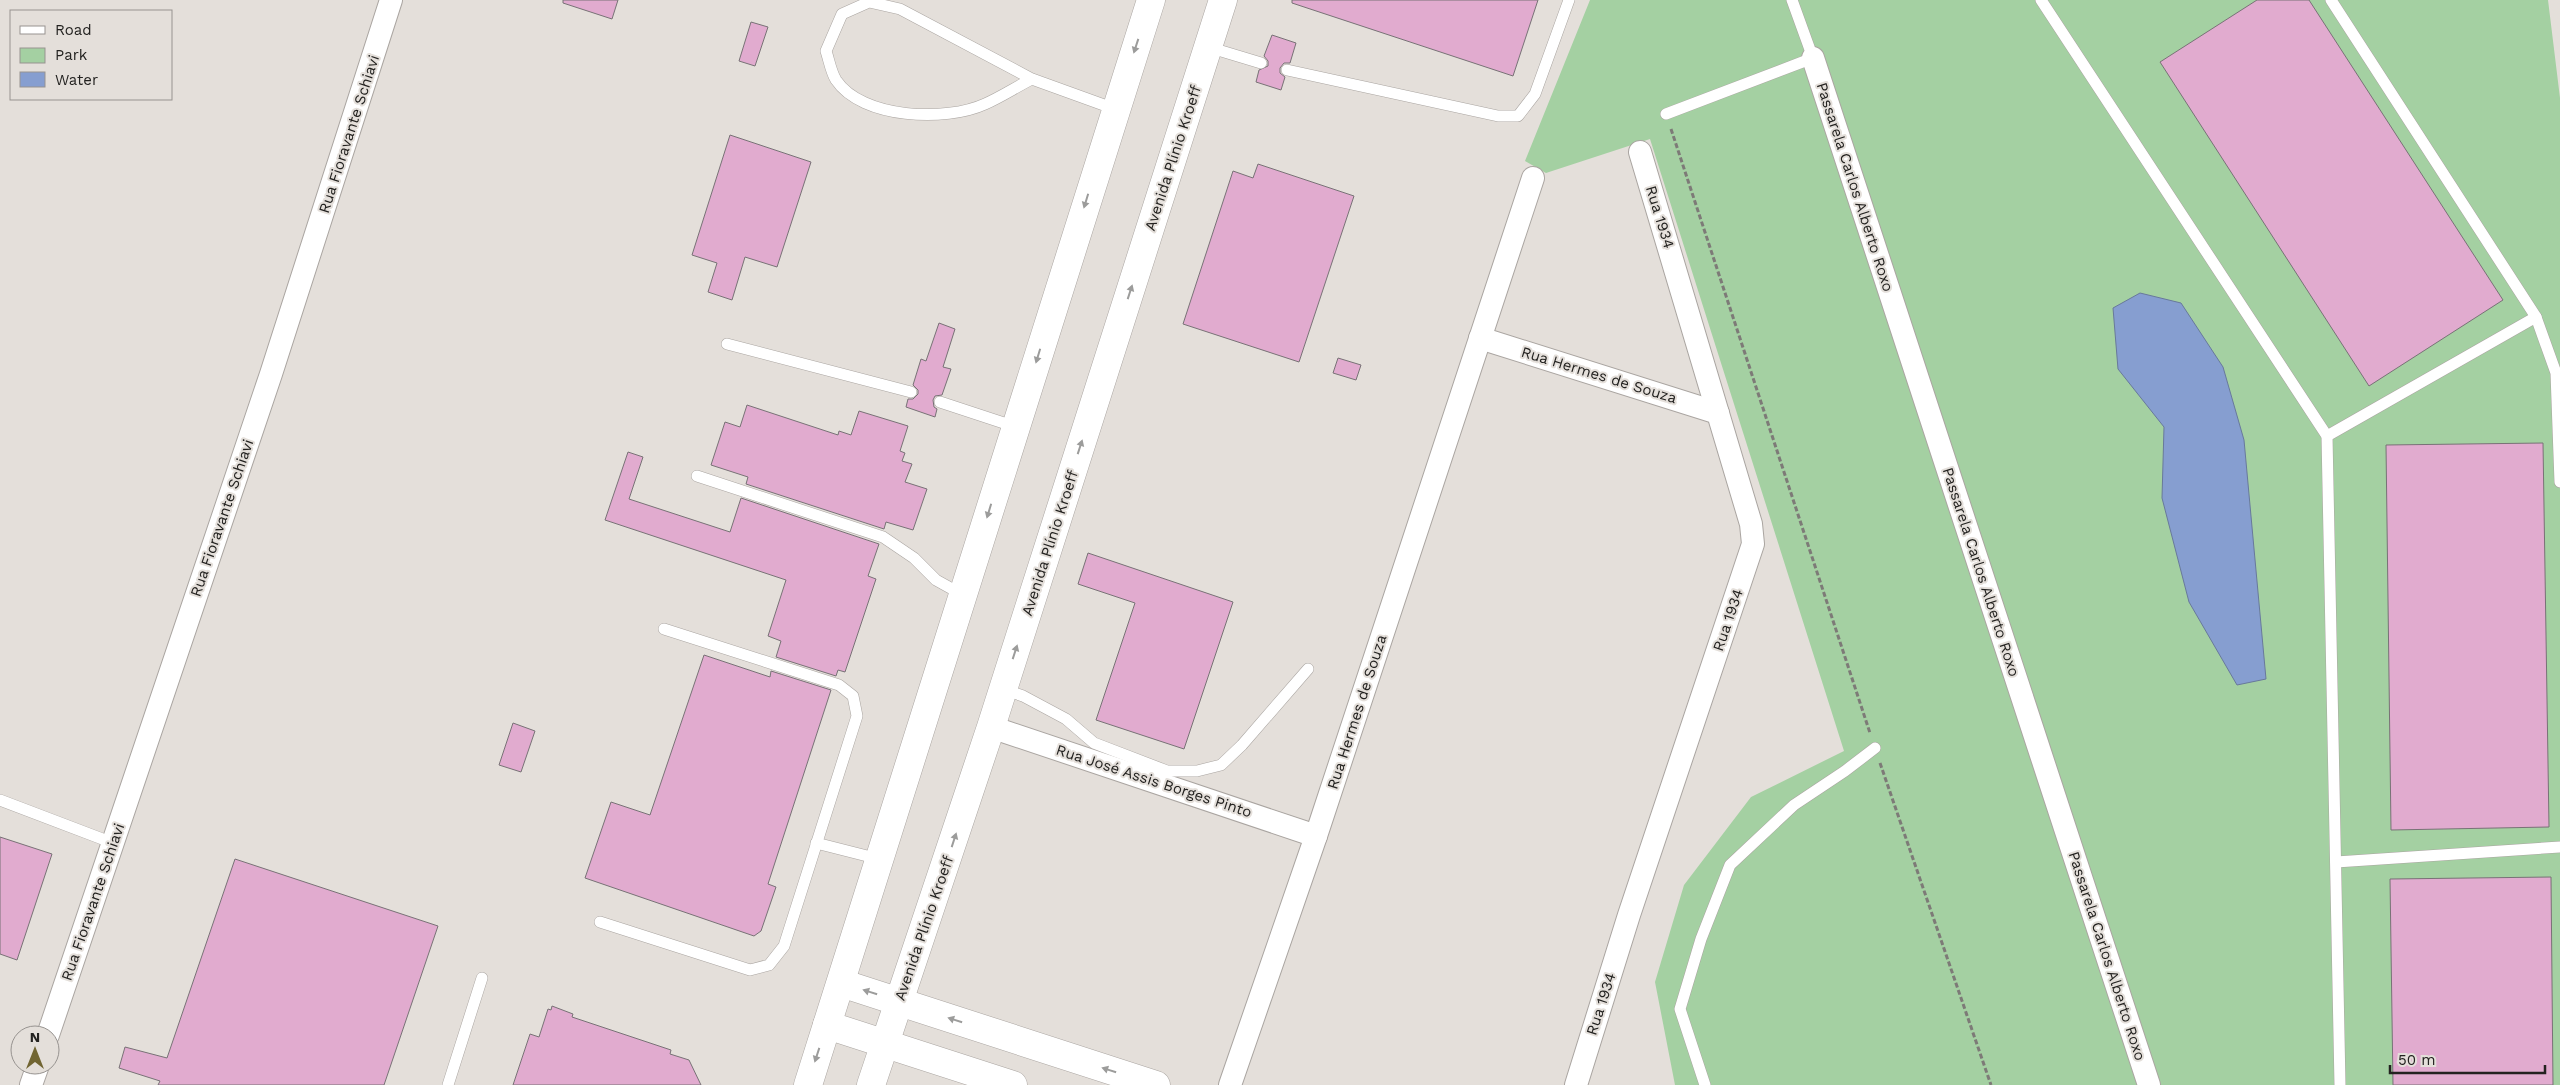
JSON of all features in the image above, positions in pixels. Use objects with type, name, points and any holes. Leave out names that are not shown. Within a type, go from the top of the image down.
[{"type":"main road","points":[[808,1085],[1151,0]]},
{"type":"main road","name":"Avenida Plínio Kroeff","points":[[870,1085],[900,1002],[991,727],[1223,0]]},
{"type":"main road","points":[[841,983],[1156,1085]]},
{"type":"main road","points":[[827,1025],[1013,1085]]},
{"type":"street","name":"Rua Fioravante Schiavi","points":[[51,1025],[272,374],[391,0]]},
{"type":"street","name":"Passarela Carlos Alberto Roxo","points":[[1813,58],[2148,1085]]},
{"type":"street","name":"Rua 1934","points":[[1575,1085],[1632,906],[1753,544],[1754,534],[1640,152]]},
{"type":"street","name":"Rua Hermes de Souza","points":[[1230,1085],[1316,836],[1533,178]]},
{"type":"street","name":"Rua Hermes de Souza","points":[[1480,338],[1718,413]]},
{"type":"street","name":"Rua José Assis Borges Pinto","points":[[991,727],[1316,836]]},
{"type":"lane","points":[[1287,70],[1498,116],[1518,116],[1535,94],[1569,0]]},
{"type":"lane","points":[[1666,114],[1813,58],[1792,0]]},
{"type":"lane","points":[[2041,0],[2327,436],[2340,1085]]},
{"type":"lane","points":[[2331,0],[2536,317],[2556,372],[2560,482]]},
{"type":"lane","points":[[1032,79],[984,105],[955,113],[918,116],[860,102],[836,80],[826,51],[842,14],[869,2],[900,9],[1032,79],[1115,110]]},
{"type":"lane","points":[[1208,48],[1262,63]]},
{"type":"lane","points":[[2327,436],[2536,317]]},
{"type":"lane","points":[[727,344],[911,392]]},
{"type":"lane","points":[[940,402],[1016,427]]},
{"type":"lane","points":[[697,476],[884,537],[914,558],[936,580],[963,595]]},
{"type":"lane","points":[[600,922],[750,970],[769,965],[784,946],[857,716],[853,696],[839,685],[664,629]]},
{"type":"lane","points":[[1003,689],[1023,696],[1066,719],[1094,743],[1167,770],[1197,771],[1221,765],[1242,745],[1308,669]]},
{"type":"lane","points":[[1705,1085],[1680,1009],[1701,939],[1730,865],[1794,805],[1845,771],[1875,748]]},
{"type":"lane","points":[[0,800],[113,843]]},
{"type":"lane","points":[[816,843],[879,859]]},
{"type":"lane","points":[[2336,862],[2560,847]]},
{"type":"lane","points":[[448,1085],[482,978]]},
{"type":"path","points":[[1666,114],[1875,748],[1991,1085]]},
{"type":"green space","points":[[1590,0],[2548,0],[2560,98],[2560,1085],[1675,1085],[1655,982],[1684,885],[1751,797],[1844,751],[1650,139],[1546,173],[1525,161]]},
{"type":"water","points":[[2140,293],[2181,303],[2223,367],[2244,440],[2266,679],[2237,685],[2189,602],[2162,498],[2164,427],[2118,369],[2113,308]]},
{"type":"building","points":[[563,0],[618,0],[612,19],[563,3]]},
{"type":"building","points":[[1292,0],[1538,0],[1513,76],[1292,3]]},
{"type":"building","points":[[2257,0],[2309,0],[2503,300],[2369,386],[2160,62]]},
{"type":"building","points":[[751,22],[768,27],[755,66],[739,61]]},
{"type":"building","points":[[1272,35],[1296,43],[1290,63],[1284,63],[1280,68],[1280,73],[1285,77],[1281,90],[1256,82],[1259,70],[1268,66],[1268,61],[1264,56]]},
{"type":"building","points":[[730,135],[811,162],[777,267],[745,257],[732,300],[708,292],[717,263],[692,255]]},
{"type":"building","points":[[1258,164],[1354,196],[1299,362],[1183,324],[1233,171],[1253,178]]},
{"type":"building","points":[[939,323],[955,329],[943,367],[951,369],[942,395],[935,396],[933,400],[934,407],[937,409],[935,417],[906,407],[908,399],[913,399],[918,394],[918,390],[913,385],[921,359],[926,361]]},
{"type":"building","points":[[1338,358],[1361,365],[1356,380],[1333,373]]},
{"type":"building","points":[[747,405],[838,435],[839,431],[851,435],[859,411],[908,426],[900,451],[905,453],[902,461],[912,464],[905,482],[927,489],[913,530],[886,522],[884,529],[746,484],[748,477],[711,465],[725,422],[740,427]]},
{"type":"building","points":[[2543,443],[2549,827],[2391,830],[2386,445]]},
{"type":"building","points":[[628,452],[643,457],[629,499],[730,532],[741,498],[879,544],[868,576],[876,579],[845,672],[838,670],[836,676],[776,657],[781,641],[768,636],[786,580],[605,520]]},
{"type":"building","points":[[1088,553],[1233,602],[1184,749],[1096,720],[1135,603],[1078,584]]},
{"type":"building","points":[[704,655],[770,677],[771,671],[831,690],[768,884],[776,887],[761,931],[754,936],[585,878],[611,802],[650,815]]},
{"type":"building","points":[[513,723],[535,731],[521,772],[499,765]]},
{"type":"building","points":[[0,837],[52,854],[17,960],[0,954]]},
{"type":"building","points":[[235,859],[438,926],[384,1085],[158,1085],[160,1081],[119,1068],[125,1047],[167,1058]]},
{"type":"building","points":[[2551,877],[2553,1085],[2393,1085],[2390,879]]},
{"type":"building","points":[[552,1006],[573,1014],[572,1017],[671,1050],[670,1054],[689,1060],[701,1085],[513,1085],[530,1034],[539,1037],[548,1009],[551,1010]]}]
